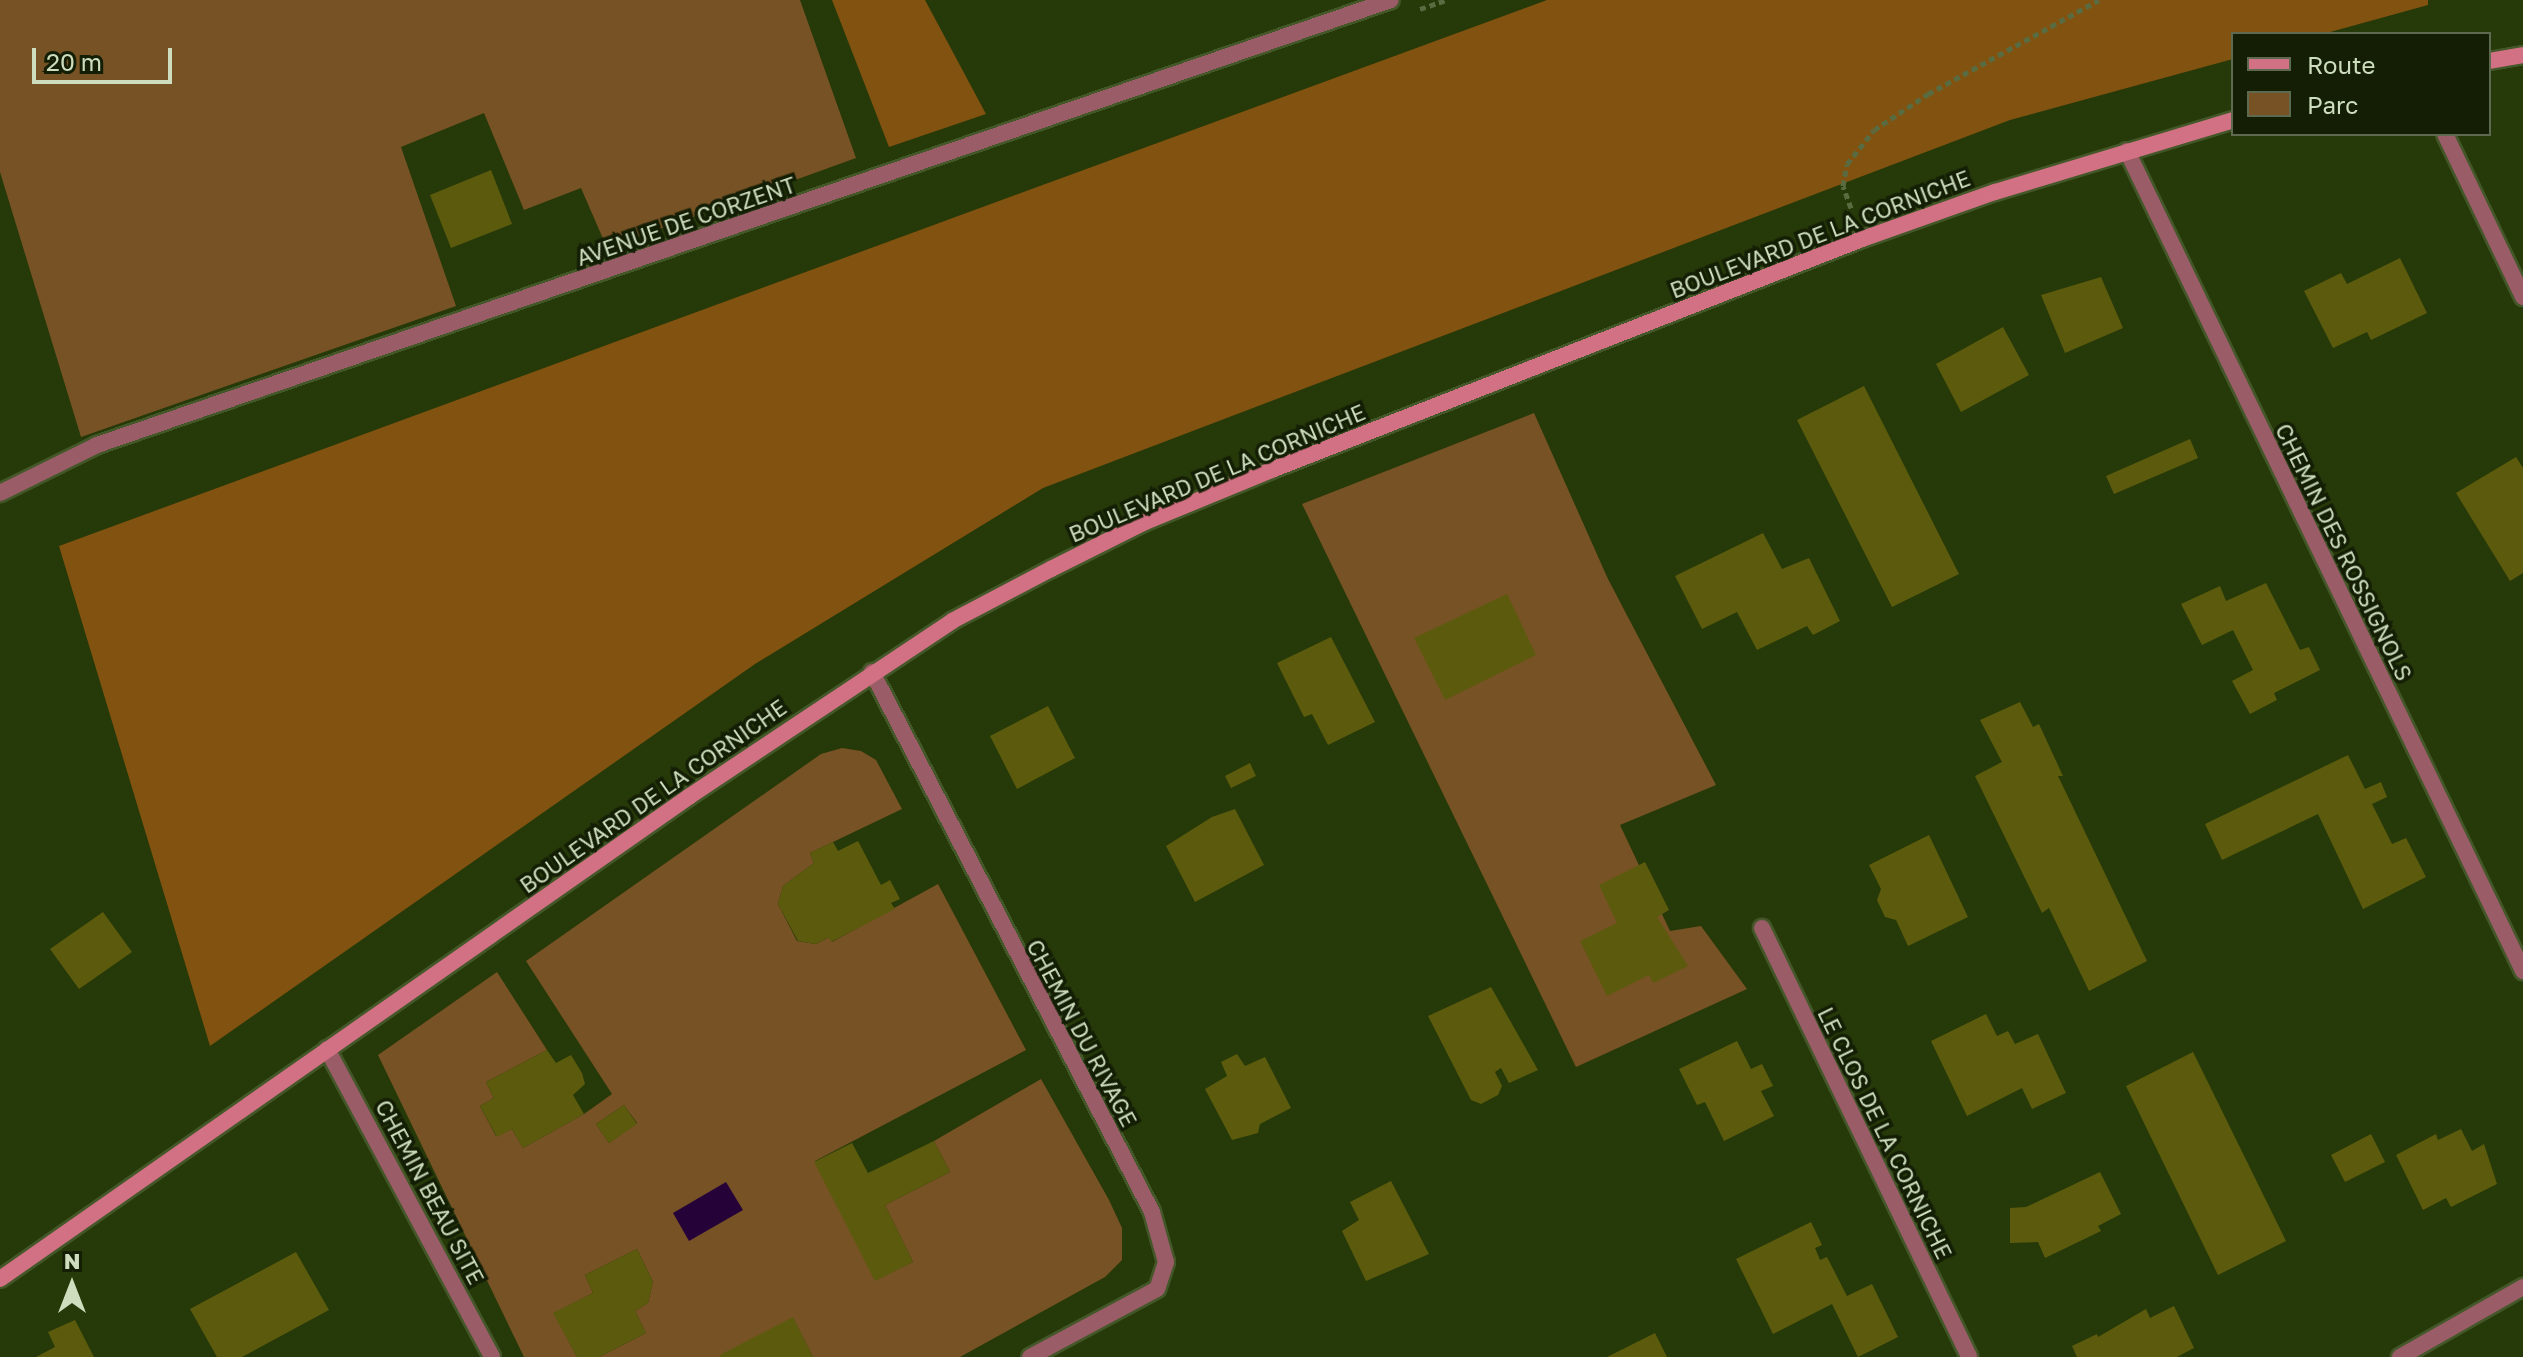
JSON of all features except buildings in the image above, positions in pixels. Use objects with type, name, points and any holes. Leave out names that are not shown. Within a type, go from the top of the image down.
[{"type":"street","name":"AVENUE DE CORZENT","points":[[0,493],[97,445],[1391,0]]},
{"type":"street","points":[[2491,61],[2523,55]]},
{"type":"street","name":"BOULEVARD DE LA CORNICHE","points":[[0,1279],[872,672],[952,621],[1145,522],[1862,239],[2127,151],[2231,121]]},
{"type":"street","points":[[2446,136],[2523,297]]},
{"type":"street","name":"CHEMIN DES ROSSIGNOLS","points":[[2127,151],[2523,971]]},
{"type":"street","name":"CHEMIN DU RIVAGE","points":[[872,672],[1152,1212],[1166,1262],[1157,1289],[1030,1357]]},
{"type":"street","name":"LE CLOS DE LA CORNICHE","points":[[1762,928],[1969,1357]]},
{"type":"street","name":"CHEMIN BEAU SITE","points":[[327,1049],[492,1357]]},
{"type":"street","points":[[2400,1357],[2523,1287]]},
{"type":"path","points":[[1862,239],[1843,186],[1847,164],[1874,130],[1928,94],[2099,0]]},
{"type":"green space","points":[[0,0],[800,0],[856,158],[607,248],[581,188],[524,210],[484,113],[401,147],[456,306],[81,437],[0,172]]},
{"type":"green space","points":[[1534,413],[1608,579],[1716,785],[1620,825],[1670,931],[1701,926],[1747,989],[1576,1067],[1302,504]]},
{"type":"green space","points":[[842,748],[861,751],[876,760],[902,809],[810,853],[814,863],[783,886],[778,904],[797,941],[816,944],[829,937],[832,942],[938,884],[1026,1050],[815,1161],[875,1280],[913,1262],[885,1205],[950,1172],[934,1141],[1041,1079],[1122,1228],[1122,1260],[1105,1277],[960,1357],[813,1357],[793,1318],[721,1357],[599,1357],[646,1333],[635,1311],[648,1303],[653,1282],[637,1249],[585,1275],[593,1293],[554,1313],[577,1357],[524,1357],[378,1055],[497,972],[547,1050],[486,1082],[494,1098],[480,1106],[496,1136],[512,1129],[523,1148],[584,1114],[612,1094],[526,961],[821,754]],"holes":[[[624,1105],[637,1123],[609,1143],[596,1124]]]},
{"type":"shaded area","points":[[832,0],[925,0],[986,114],[889,147]]},
{"type":"shaded area","points":[[1547,0],[2428,0],[2428,5],[2330,32],[2231,32],[2231,60],[2010,120],[1043,488],[755,664],[210,1046],[59,546]]},
{"type":"shaded area","points":[[726,1182],[743,1210],[689,1241],[673,1213]]}]
